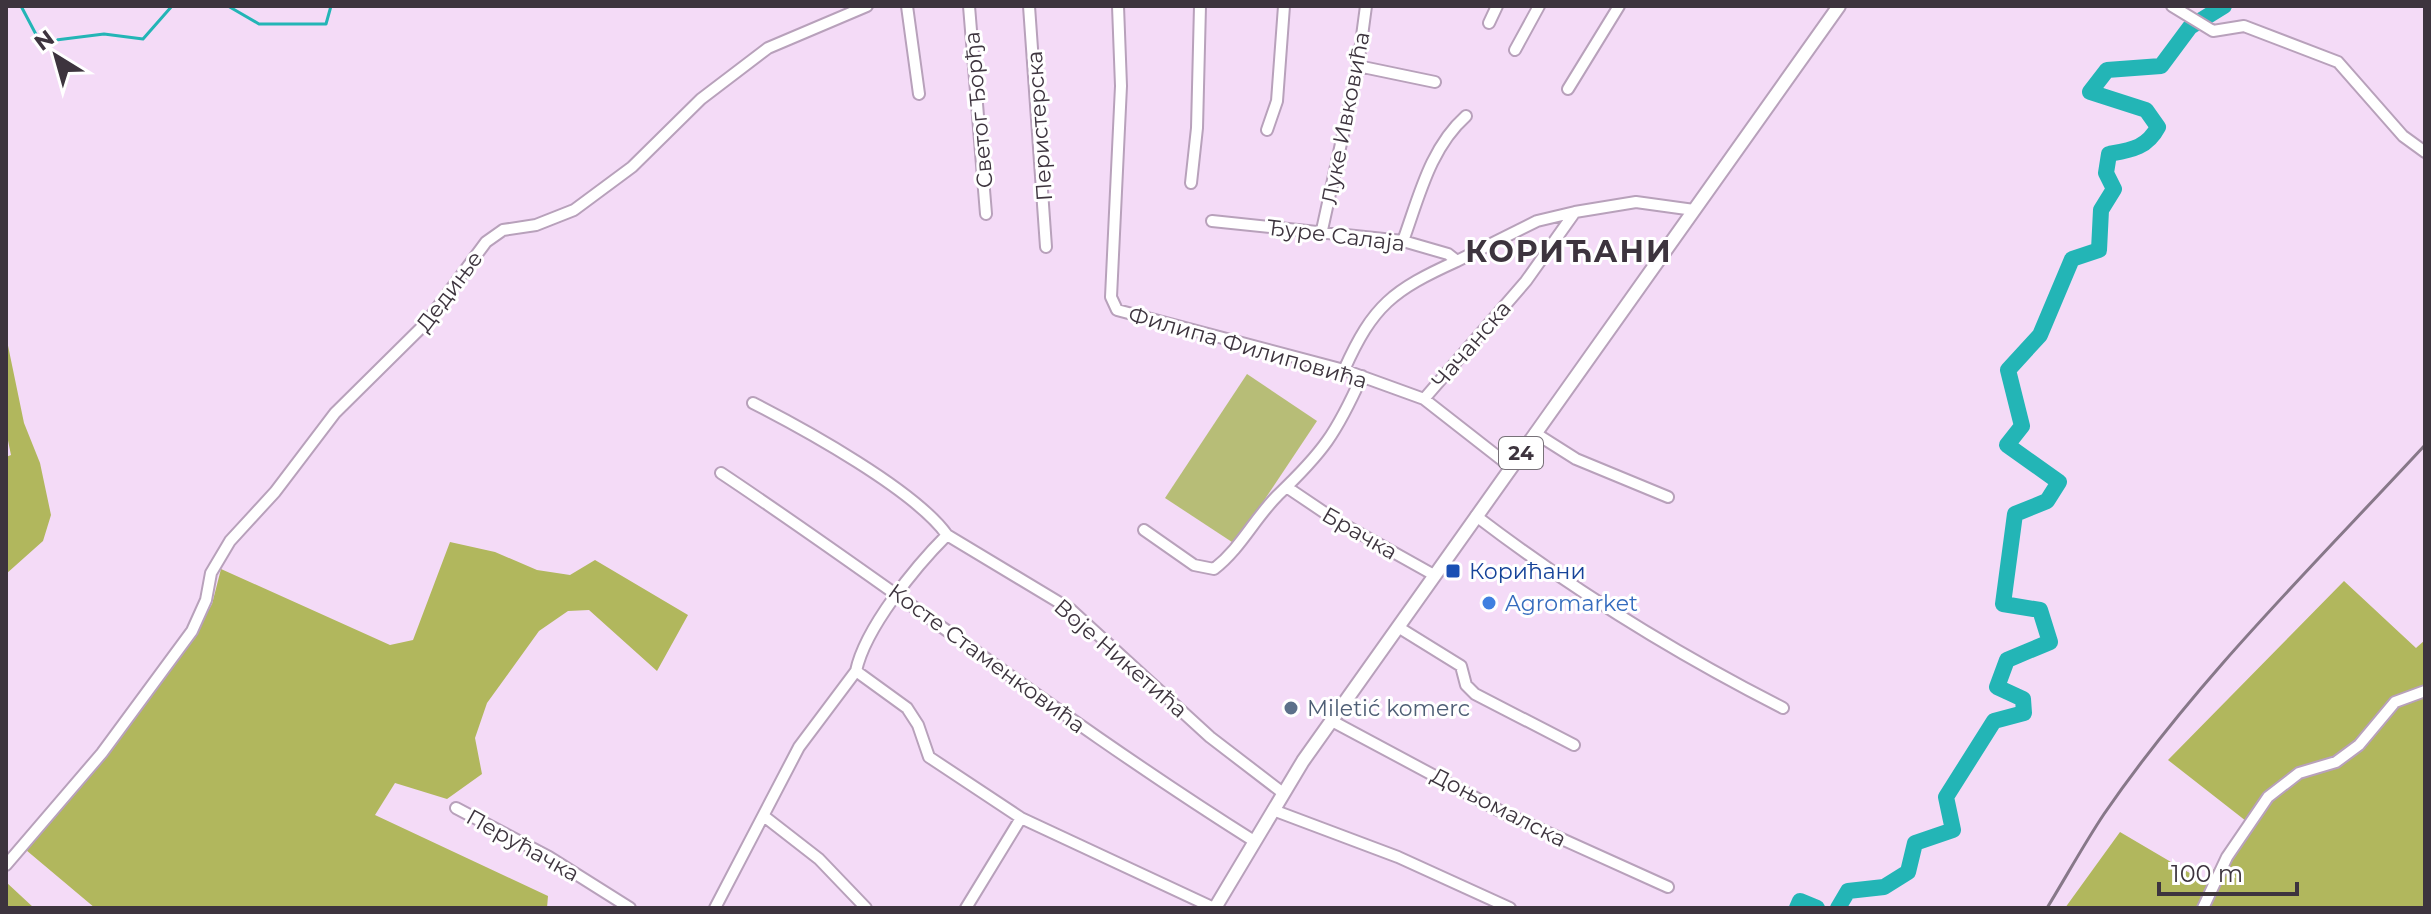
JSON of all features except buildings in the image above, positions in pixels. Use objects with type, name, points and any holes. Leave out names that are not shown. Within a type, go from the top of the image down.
[{"type":"main road","name":"24","points":[[1214,908],[1283,793],[1332,721],[1839,6]]},
{"type":"street","name":"Дедиње","points":[[6,865],[102,753],[198,621],[211,573],[230,541],[275,492],[335,413],[419,332],[491,238],[503,230],[536,225],[574,210],[641,159],[701,99],[768,48],[867,6]]},
{"type":"street","points":[[907,6],[919,94]]},
{"type":"street","name":"Светог Ђорђа","points":[[969,6],[986,214]]},
{"type":"street","name":"Перистерска","points":[[1029,6],[1046,247]]},
{"type":"street","name":"Филипа Филиповића","points":[[1118,6],[1121,86],[1111,297],[1117,310],[1344,370],[1424,399],[1511,467]]},
{"type":"street","points":[[1191,183],[1197,128],[1200,6]]},
{"type":"street","points":[[1267,130],[1277,101],[1284,6]]},
{"type":"street","name":"Луке Ивковића","points":[[1322,230],[1358,66],[1366,6]]},
{"type":"street","points":[[1489,23],[1497,6]]},
{"type":"street","points":[[1515,50],[1539,6]]},
{"type":"street","points":[[1568,89],[1619,6]]},
{"type":"street","points":[[2172,6],[2213,31],[2244,26],[2338,62],[2403,136],[2425,152]]},
{"type":"street","points":[[1358,66],[1435,82]]},
{"type":"street","points":[[1403,241],[1438,150],[1450,131],[1466,116]]},
{"type":"street","name":"Ђуре Салаја","points":[[1344,370],[1358,339],[1378,308],[1421,277],[1537,221],[1636,202],[1694,210]]},
{"type":"street","name":"Чачанска","points":[[1424,399],[1526,281],[1575,212]]},
{"type":"street","name":"Ђуре Салаја","points":[[1212,221],[1322,230],[1352,237],[1403,241],[1448,254],[1457,261]]},
{"type":"street","points":[[1144,530],[1194,565],[1214,569],[1234,554],[1278,495],[1288,488],[1337,431],[1362,376]]},
{"type":"street","name":"Воје Никетића","points":[[753,403],[799,427],[908,499],[936,519],[947,535],[1070,609],[1210,737],[1283,793]]},
{"type":"street","points":[[1535,433],[1576,459],[1668,497]]},
{"type":"street","name":"Косте Стаменковића","points":[[721,473],[900,594],[1106,744],[1254,841]]},
{"type":"street","name":"Брачка","points":[[1288,488],[1334,519],[1434,575]]},
{"type":"street","points":[[1476,516],[1545,569],[1633,625],[1783,708]]},
{"type":"street","points":[[715,908],[799,747],[856,671],[859,656],[925,557],[947,535]]},
{"type":"street","points":[[1398,627],[1461,666],[1466,685],[1475,694],[1574,745]]},
{"type":"street","points":[[856,671],[907,708],[918,725],[929,757],[1021,818],[1214,908]]},
{"type":"street","points":[[2203,908],[2227,857],[2268,797],[2299,773],[2336,762],[2359,745],[2395,702],[2425,691]]},
{"type":"street","name":"Доњомалска","points":[[1332,721],[1502,812],[1668,887]]},
{"type":"street","name":"Перућачка","points":[[456,808],[549,857],[630,908]]},
{"type":"street","points":[[1273,810],[1398,857],[1510,908]]},
{"type":"street","points":[[765,817],[819,859],[866,908]]},
{"type":"street","points":[[966,908],[1021,818]]},
{"type":"green space","points":[[6,336],[24,423],[40,463],[51,515],[43,541],[6,574],[6,457],[11,455],[6,431]]},
{"type":"green space","points":[[1247,374],[1317,421],[1235,544],[1165,498]]},
{"type":"green space","points":[[450,542],[495,552],[537,570],[570,575],[595,560],[688,615],[657,671],[589,610],[568,611],[539,631],[487,703],[475,738],[482,774],[447,799],[395,783],[375,815],[548,896],[547,908],[95,908],[26,850],[188,646],[212,604],[221,569],[390,645],[413,640]]},
{"type":"green space","points":[[2344,581],[2416,648],[2425,640],[2425,908],[2065,908],[2120,832],[2205,882],[2246,821],[2168,760]]},
{"type":"green space","points":[[6,882],[34,908],[6,908]]},
{"type":"waterway","points":[[21,6],[40,42],[104,34],[143,39],[172,6]]},
{"type":"waterway","points":[[228,6],[259,24],[326,24],[331,6]]},
{"type":"waterway","points":[[1838,908],[1848,891],[1884,887],[1908,872],[1915,843],[1953,830],[1946,797],[1994,721],[2024,713],[2023,699],[1997,687],[2007,660],[2050,642],[2040,610],[2003,604],[2015,514],[2047,501],[2059,482],[2007,445],[2022,426],[2008,370],[2040,335],[2072,259],[2099,250],[2101,210],[2114,189],[2106,173],[2109,154],[2143,144],[2158,127],[2146,110],[2090,92],[2107,70],[2161,66],[2190,27],[2224,6]]},
{"type":"waterway","points":[[1797,908],[1800,901],[1817,908]]},
{"type":"railway","points":[[2047,908],[2104,814],[2178,717],[2258,624],[2425,445]]},
{"type":"place","name":"Корићани","points":[[1453,571]]},
{"type":"place","name":"Agromarket","points":[[1489,603]]},
{"type":"place","name":"Miletić komerc","points":[[1291,708]]},
{"type":"district","name":"КОРИЋАНИ","points":[[1569,252]]}]
